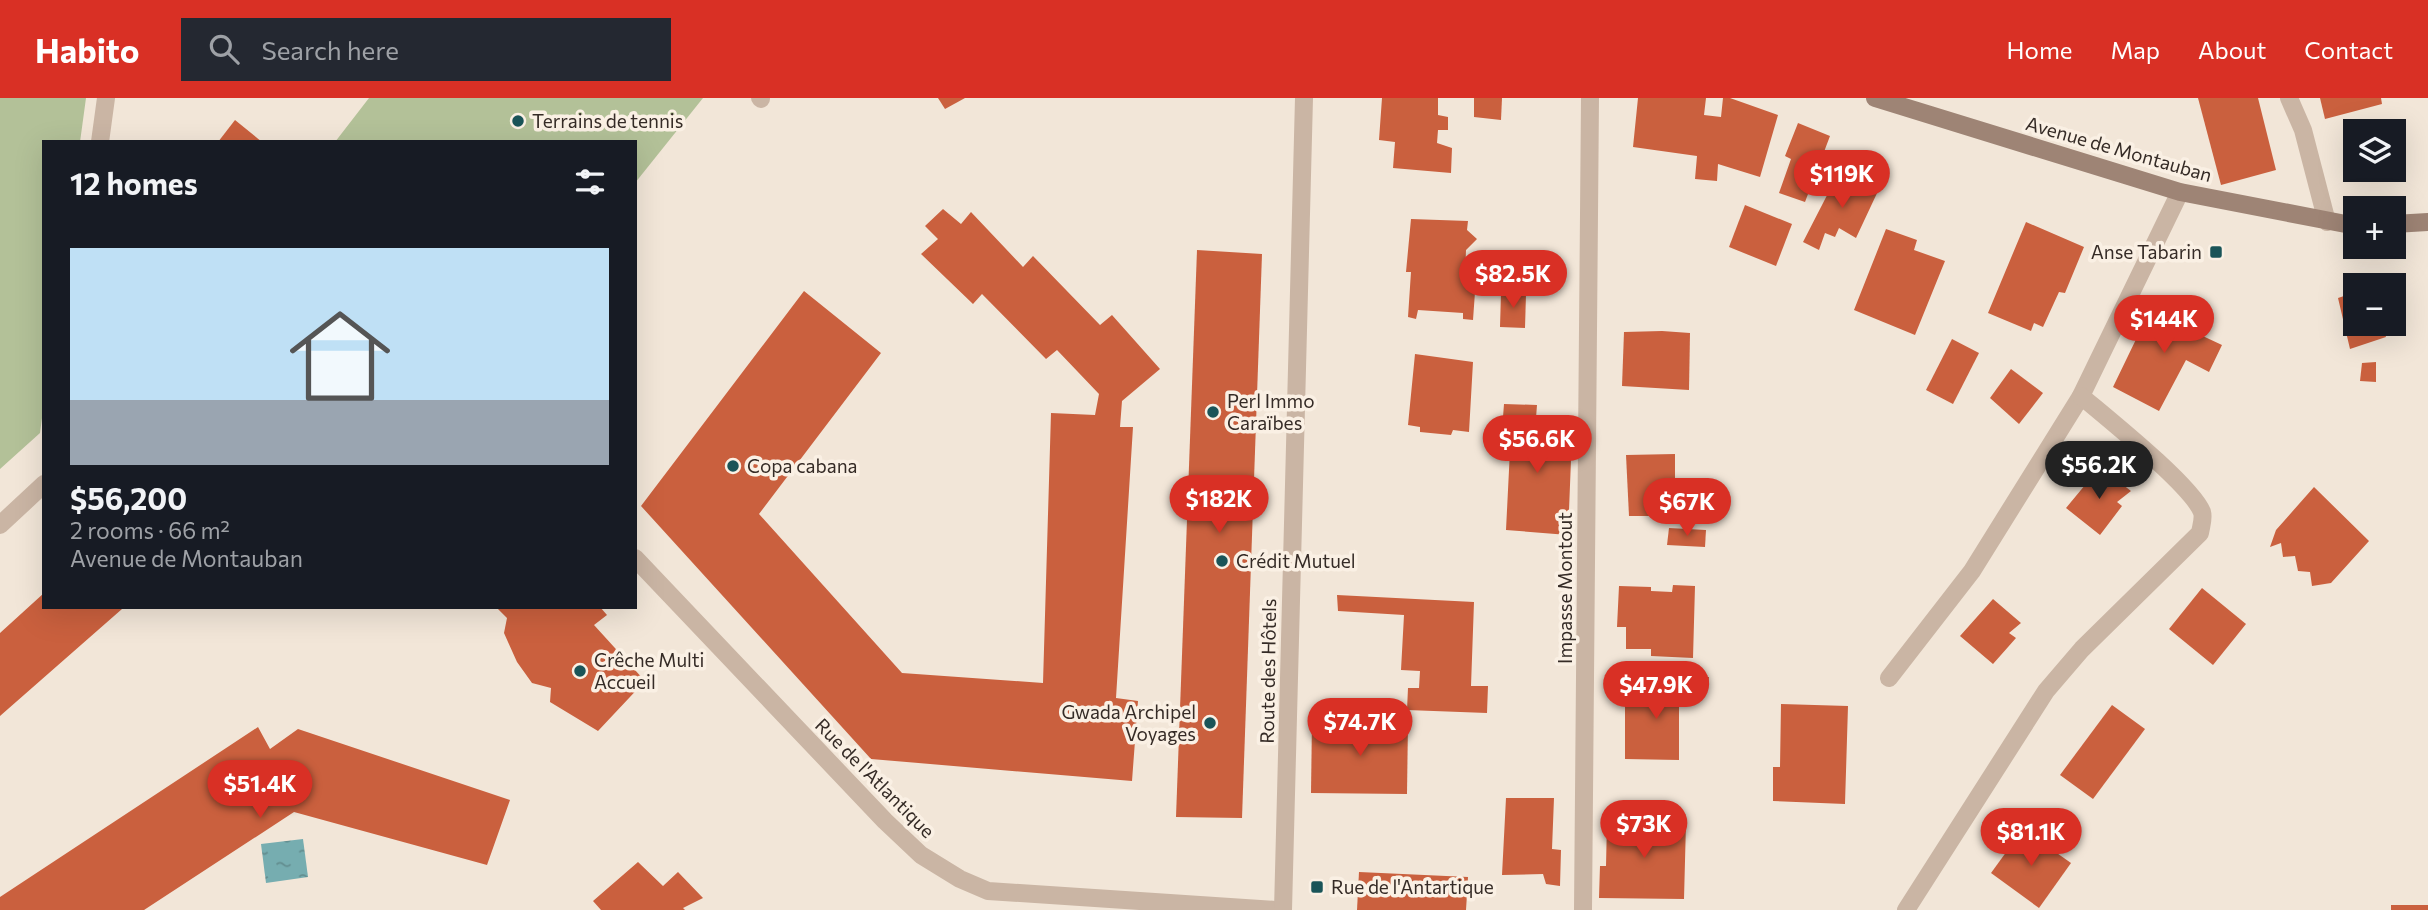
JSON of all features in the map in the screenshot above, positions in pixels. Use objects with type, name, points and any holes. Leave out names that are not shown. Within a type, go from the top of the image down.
[{"type":"main road","name":"Avenue de Montauban","points":[[1875,98],[2180,192],[2343,224]]},
{"type":"main road","points":[[2406,223],[2428,222]]},
{"type":"street","points":[[100,140],[106,98]]},
{"type":"street","name":"Route des Hôtels","points":[[1283,910],[1304,98]]},
{"type":"street","name":"Impasse Montout","points":[[1583,910],[1591,98]]},
{"type":"street","points":[[2288,98],[2302,130],[2327,222]]},
{"type":"street","points":[[1889,678],[1972,571],[2081,396],[2180,192]]},
{"type":"street","points":[[1906,910],[2046,691],[2082,649],[2200,533],[2203,516],[2198,504],[2155,460],[2081,396]]},
{"type":"street","points":[[0,525],[42,486]]},
{"type":"street","name":"Rue de l'Atlantique","points":[[637,560],[885,821],[921,855],[960,879],[1005,894],[1276,910]]},
{"type":"green space","points":[[0,98],[86,98],[80,140],[42,140],[42,418],[40,433],[0,469]]},
{"type":"green space","name":"Terrains de tennis","points":[[369,98],[703,98],[637,180],[637,140],[337,140]]},
{"type":"water","points":[[303,839],[308,877],[266,883],[261,844]]},
{"type":"building","points":[[938,98],[965,98],[945,109]]},
{"type":"building","points":[[1382,98],[1438,98],[1438,115],[1448,117],[1448,130],[1438,130],[1437,143],[1452,148],[1451,173],[1393,168],[1395,142],[1379,140]]},
{"type":"building","points":[[1474,98],[1502,98],[1501,120],[1474,117]]},
{"type":"building","points":[[1638,98],[1706,98],[1704,115],[1721,117],[1723,98],[1730,98],[1778,115],[1760,177],[1718,164],[1717,181],[1695,179],[1697,156],[1633,147]]},
{"type":"building","points":[[2198,98],[2258,98],[2276,170],[2221,185]]},
{"type":"building","points":[[2320,98],[2381,98],[2382,104],[2325,119]]},
{"type":"building","points":[[235,120],[260,140],[220,140]]},
{"type":"building","points":[[1798,123],[1830,136],[1805,202],[1779,193],[1791,159],[1785,156]]},
{"type":"building","points":[[1840,170],[1878,191],[1856,238],[1839,228],[1835,237],[1825,233],[1819,250],[1803,242]]},
{"type":"building","points":[[1745,205],[1792,224],[1776,266],[1729,247]]},
{"type":"building","name":"Copa cabana","points":[[943,209],[961,224],[971,212],[1023,267],[1033,256],[1100,325],[1112,315],[1160,369],[1122,401],[1120,427],[1133,427],[1116,698],[1138,701],[1132,781],[871,759],[641,506],[804,291],[881,353],[759,514],[902,673],[1043,683],[1051,413],[1095,415],[1099,394],[1057,350],[1046,359],[982,294],[973,304],[921,254],[938,239],[925,226]]},
{"type":"building","points":[[1411,219],[1468,221],[1467,230],[1477,239],[1466,250],[1465,277],[1476,278],[1473,320],[1463,319],[1463,313],[1418,310],[1416,319],[1408,317],[1411,272],[1406,272]]},
{"type":"building","points":[[2026,222],[2084,247],[2065,293],[2059,292],[2043,327],[2034,323],[2031,331],[1988,313]]},
{"type":"building","points":[[1886,229],[1917,240],[1914,250],[1945,261],[1915,335],[1854,310]]},
{"type":"building","points":[[1197,250],[1262,254],[1242,818],[1176,817]]},
{"type":"building","points":[[1501,293],[1526,294],[1525,328],[1500,327]]},
{"type":"building","points":[[2343,296],[2343,319],[2338,298]]},
{"type":"building","points":[[2156,298],[2200,320],[2192,331],[2222,345],[2209,372],[2186,360],[2159,411],[2113,387]]},
{"type":"building","points":[[1624,332],[1690,333],[1689,390],[1622,386]]},
{"type":"building","points":[[2347,336],[2386,336],[2386,337],[2350,349]]},
{"type":"building","points":[[1952,339],[1979,353],[1953,404],[1926,390]]},
{"type":"building","points":[[1415,354],[1473,362],[1469,432],[1453,430],[1451,435],[1420,432],[1420,427],[1408,425]]},
{"type":"building","points":[[2376,362],[2376,382],[2360,381],[2362,363]]},
{"type":"building","points":[[2011,369],[2043,393],[2019,424],[1990,398]]},
{"type":"building","points":[[1504,404],[1537,405],[1535,431],[1572,435],[1568,535],[1506,530],[1511,430],[1502,430]]},
{"type":"building","points":[[1675,454],[1675,516],[1629,516],[1626,455]]},
{"type":"building","points":[[2100,467],[2131,491],[2117,502],[2122,506],[2100,535],[2066,508]]},
{"type":"building","points":[[2314,487],[2369,541],[2331,583],[2312,586],[2310,572],[2298,571],[2295,556],[2283,557],[2281,543],[2270,547],[2276,530]]},
{"type":"building","points":[[1669,528],[1706,530],[1705,547],[1667,545]]},
{"type":"building","points":[[1673,585],[1695,586],[1693,658],[1651,656],[1651,649],[1626,649],[1626,627],[1617,627],[1619,586],[1651,587],[1651,591],[1672,592]]},
{"type":"building","points":[[2202,588],[2246,624],[2213,665],[2169,629]]},
{"type":"building","points":[[42,595],[42,609],[122,609],[0,716],[0,633]]},
{"type":"building","points":[[1337,595],[1474,602],[1471,686],[1488,686],[1487,713],[1407,710],[1408,688],[1419,688],[1420,671],[1401,670],[1404,615],[1338,611]]},
{"type":"building","points":[[1993,599],[2021,623],[2009,633],[2016,638],[1993,664],[1960,636]]},
{"type":"building","name":"Crêche Multi Accueil","points":[[498,609],[602,609],[607,615],[594,625],[645,681],[598,731],[550,702],[551,688],[532,683],[517,662],[504,633],[507,618]]},
{"type":"building","points":[[1668,676],[1709,677],[1708,688],[1681,687],[1679,760],[1625,759],[1625,693],[1669,693]]},
{"type":"building","points":[[1781,704],[1848,706],[1845,804],[1773,801],[1773,767],[1780,767]]},
{"type":"building","points":[[2112,705],[2145,729],[2093,799],[2060,775]]},
{"type":"building","points":[[1312,721],[1408,722],[1407,794],[1311,793]]},
{"type":"building","points":[[258,727],[270,749],[298,729],[510,800],[487,865],[294,812],[144,910],[0,910],[0,897]]},
{"type":"building","points":[[1506,798],[1554,798],[1552,849],[1561,850],[1560,886],[1546,884],[1543,874],[1502,875]]},
{"type":"building","points":[[1615,819],[1686,823],[1684,899],[1599,898],[1600,866],[1606,866],[1607,822]]},
{"type":"building","points":[[2023,829],[2071,863],[2039,908],[1991,873]]},
{"type":"building","points":[[638,862],[663,886],[678,872],[703,898],[683,908],[685,910],[601,910],[593,901]]},
{"type":"building","points":[[1359,872],[1468,877],[1466,910],[1357,910]]},
{"type":"building","points":[[2391,905],[2428,905],[2428,910],[2391,910]]},
{"type":"place","name":"Terrains de tennis","points":[[518,121]]},
{"type":"place","name":"Anse Tabarin","points":[[2216,252]]},
{"type":"place","name":"Perl Immo Caraïbes","points":[[1213,412]]},
{"type":"place","name":"Copa cabana","points":[[733,466]]},
{"type":"place","name":"Crédit Mutuel","points":[[1222,561]]},
{"type":"place","name":"Crêche Multi Accueil","points":[[580,671]]},
{"type":"place","name":"Gwada Archipel Voyages","points":[[1210,723]]},
{"type":"place","name":"Rue de l'Antartique","points":[[1317,887]]}]
